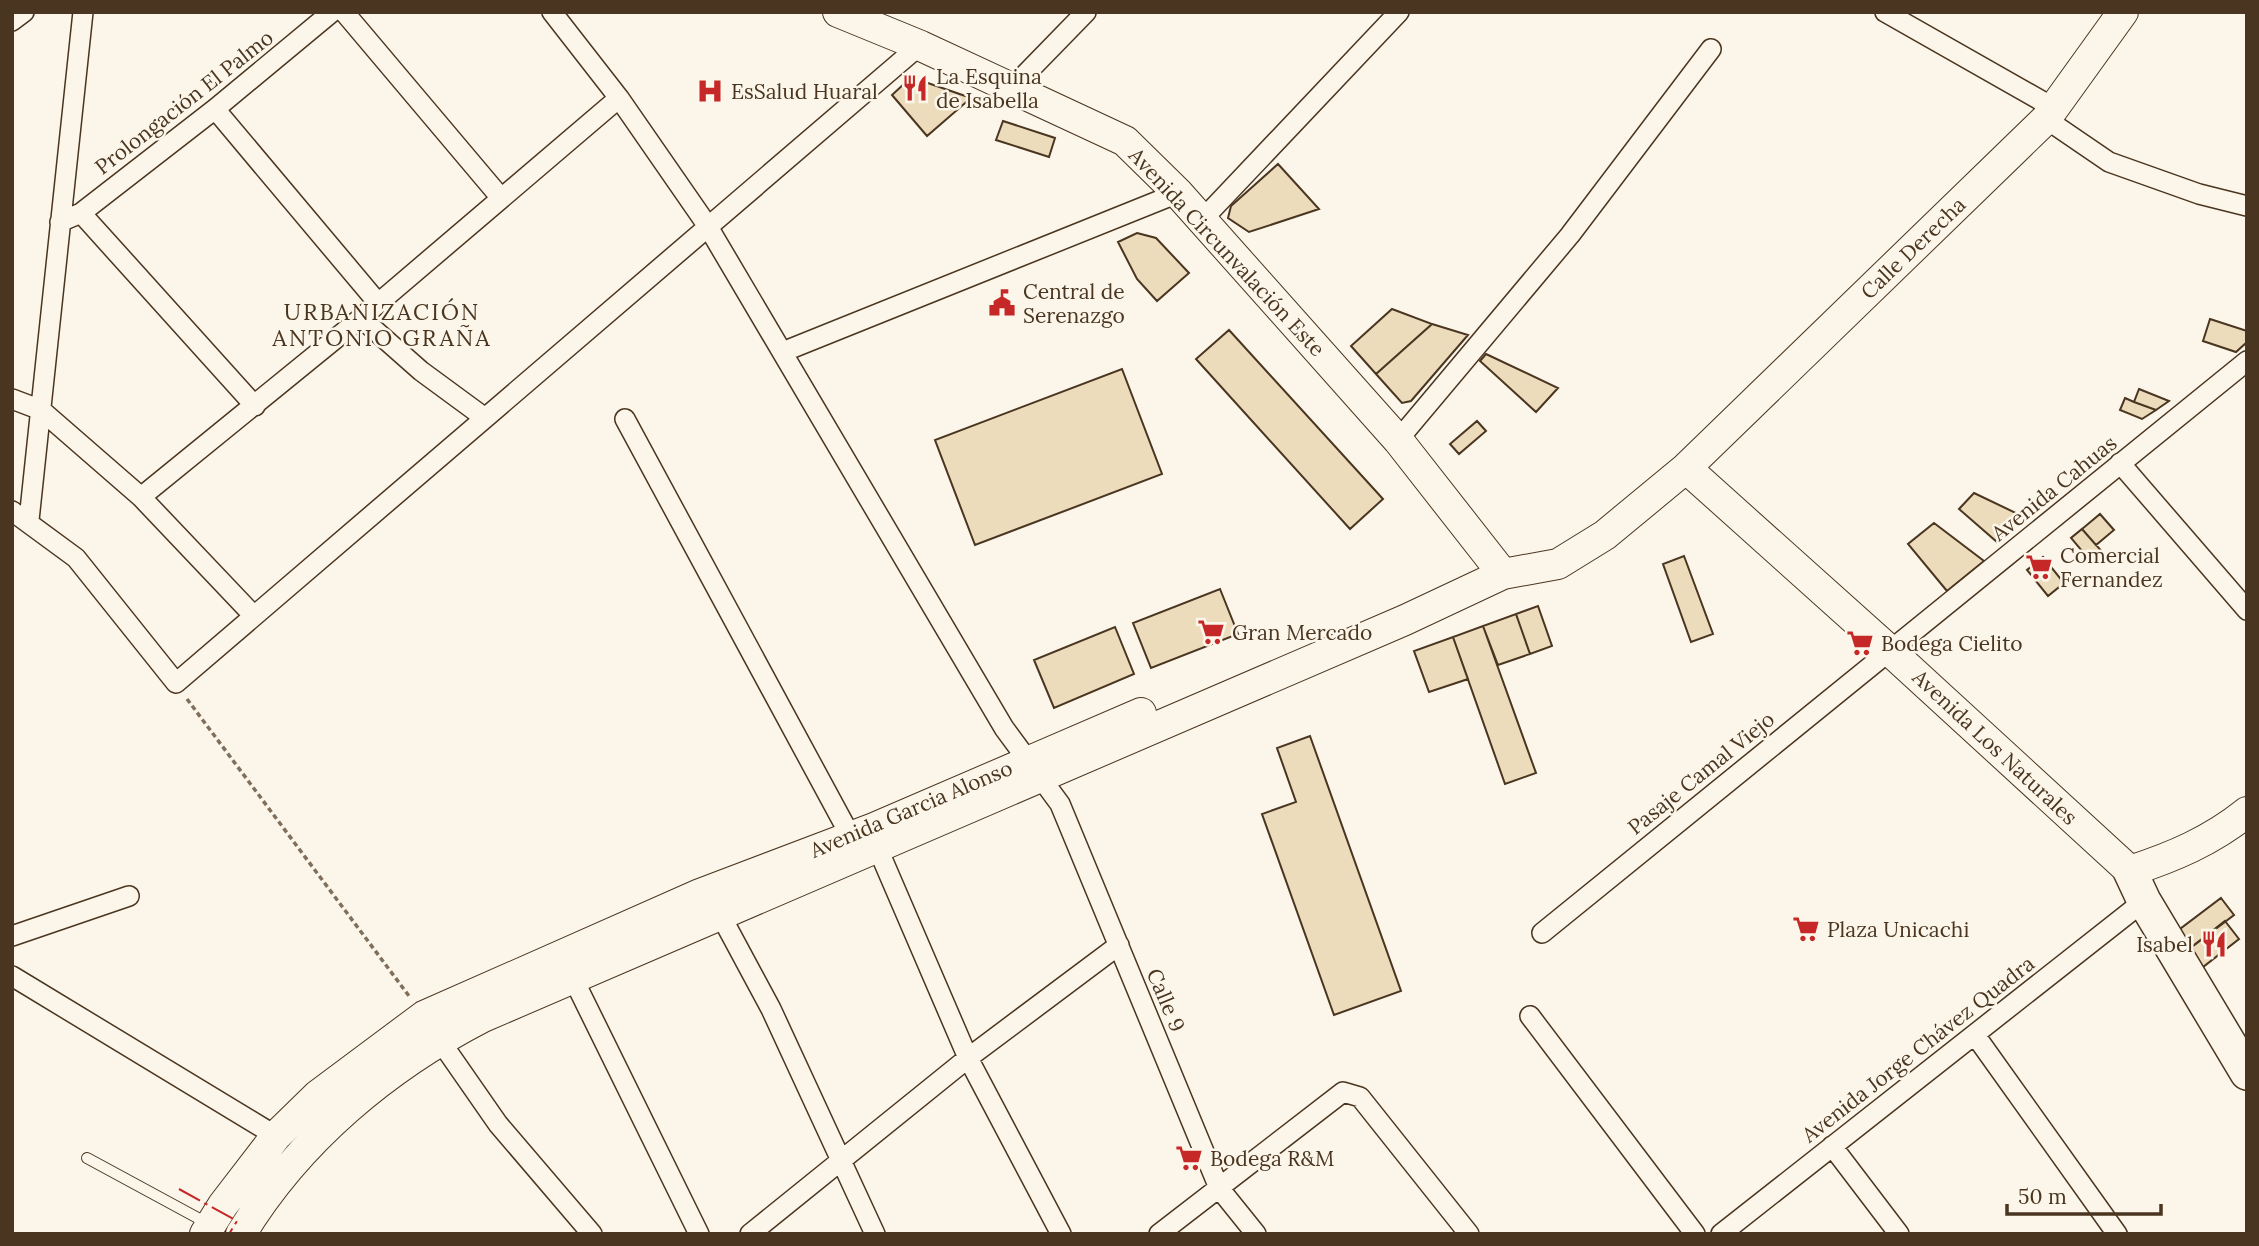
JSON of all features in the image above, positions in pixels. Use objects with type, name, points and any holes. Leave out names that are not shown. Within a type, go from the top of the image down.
[{"type":"highway","name":"Avenida Los Naturales","points":[[2130,871],[2144,901],[2247,1073]]},
{"type":"main road","name":"Avenida Circunvalación Este","points":[[838,12],[919,46],[1125,141],[1178,193],[1398,440],[1503,574]]},
{"type":"main road","name":"Calle Derecha","points":[[1686,468],[2050,113],[2123,12]]},
{"type":"main road","name":"Avenida Garcia Alonso","points":[[568,967],[721,916],[878,849],[1035,768],[1330,634],[1405,620],[1503,574],[1558,564],[1605,535],[1686,468]]},
{"type":"main road","name":"Avenida Los Naturales","points":[[1686,468],[1889,649],[2130,871]]},
{"type":"main road","name":"Avenida Garcia Alonso","points":[[432,1028],[568,967],[700,894],[1035,768]]},
{"type":"main road","points":[[2130,871],[2166,860],[2219,835],[2247,812]]},
{"type":"main road","points":[[208,1230],[276,1136],[318,1095],[432,1028]]},
{"type":"main road","points":[[240,1234],[292,1164],[323,1128],[432,1028]]},
{"type":"street","points":[[12,21],[24,12]]},
{"type":"street","points":[[83,12],[41,410],[20,515],[76,558],[176,683],[919,46]]},
{"type":"street","name":"Prolongación El Palmo","points":[[60,222],[81,212],[215,109],[332,12]]},
{"type":"street","points":[[344,12],[502,198]]},
{"type":"street","name":"Calle 9","points":[[552,12],[619,99],[707,225],[785,351],[1004,728],[1060,804],[1219,1188],[1256,1234]]},
{"type":"street","points":[[1010,90],[1086,12]]},
{"type":"street","points":[[1202,220],[1399,12]]},
{"type":"street","points":[[1885,12],[2050,113],[2109,162],[2199,194],[2247,206]]},
{"type":"street","points":[[1398,440],[1570,235],[1711,49]]},
{"type":"street","points":[[141,497],[361,318],[619,99]]},
{"type":"street","points":[[215,109],[378,303]]},
{"type":"street","points":[[785,351],[1178,193]]},
{"type":"street","points":[[81,212],[255,406]]},
{"type":"street","points":[[361,318],[421,371],[485,418]]},
{"type":"street","name":"Avenida Cahuas","points":[[1889,649],[2247,361]]},
{"type":"street","points":[[12,399],[41,410],[141,497],[253,615]]},
{"type":"street","points":[[625,419],[851,837]]},
{"type":"street","points":[[2120,463],[2243,599]]},
{"type":"street","name":"Pasaje Camal Viejo","points":[[1542,933],[1889,649]]},
{"type":"street","points":[[878,849],[968,1058],[1062,1234]]},
{"type":"street","points":[[700,894],[721,916],[771,1009],[875,1234]]},
{"type":"street","points":[[12,936],[129,895]]},
{"type":"street","name":"Avenida Jorge Chávez Quadra","points":[[1721,1234],[2144,901]]},
{"type":"street","points":[[750,1234],[968,1058],[1119,945]]},
{"type":"street","points":[[568,967],[699,1234]]},
{"type":"street","points":[[12,976],[276,1136]]},
{"type":"street","points":[[1530,1016],[1695,1234]]},
{"type":"street","points":[[432,1028],[498,1124],[592,1234]]},
{"type":"street","points":[[1975,1035],[2117,1234]]},
{"type":"street","points":[[1159,1234],[1343,1092],[1360,1097],[1469,1234]]},
{"type":"street","points":[[1832,1146],[1899,1234]]},
{"type":"lane","points":[[87,1158],[208,1230]]},
{"type":"path","points":[[176,683],[432,1028]]},
{"type":"building","points":[[906,82],[925,82],[971,98],[927,136],[892,95]]},
{"type":"building","points":[[1003,121],[1055,138],[1049,157],[996,140]]},
{"type":"building","points":[[1278,164],[1319,209],[1249,232],[1228,218],[1231,206]]},
{"type":"building","points":[[1137,233],[1156,238],[1189,273],[1157,301],[1137,279],[1118,242]]},
{"type":"building","points":[[1392,309],[1432,324],[1376,374],[1351,346]]},
{"type":"building","points":[[2210,319],[2247,331],[2247,342],[2236,352],[2203,341]]},
{"type":"building","points":[[1432,324],[1468,335],[1411,401],[1402,403],[1376,374]]},
{"type":"building","points":[[1229,330],[1383,499],[1350,529],[1196,359]]},
{"type":"building","points":[[1486,354],[1558,388],[1536,412],[1480,361]]},
{"type":"building","points":[[1122,369],[1162,474],[975,545],[935,440]]},
{"type":"building","points":[[2139,389],[2169,401],[2156,410],[2134,402]]},
{"type":"building","points":[[2125,398],[2156,410],[2142,419],[2120,410]]},
{"type":"building","points":[[1477,421],[1486,431],[1459,454],[1450,444]]},
{"type":"building","points":[[1974,493],[2020,515],[1997,542],[1959,509]]},
{"type":"building","points":[[2100,514],[2114,530],[2096,545],[2082,529]]},
{"type":"building","points":[[1934,523],[1984,561],[1947,591],[1908,544]]},
{"type":"building","points":[[2082,529],[2105,555],[2093,564],[2071,538]]},
{"type":"building","points":[[1684,556],[1713,634],[1691,642],[1663,564]]},
{"type":"building","points":[[2043,557],[2064,583],[2048,596],[2027,570]]},
{"type":"building","points":[[1220,589],[1238,634],[1151,668],[1133,623]]},
{"type":"building","points":[[1538,606],[1552,646],[1530,654],[1516,614]]},
{"type":"building","points":[[1516,614],[1530,654],[1498,665],[1483,626]]},
{"type":"building","points":[[1483,626],[1536,773],[1505,784],[1453,637]]},
{"type":"building","points":[[1115,627],[1134,674],[1054,708],[1034,660]]},
{"type":"building","points":[[1453,637],[1468,679],[1429,692],[1414,651]]},
{"type":"building","points":[[1310,736],[1401,991],[1334,1015],[1262,814],[1296,802],[1277,748]]},
{"type":"building","points":[[2221,898],[2234,915],[2189,949],[2176,932]]},
{"type":"building","name":"Isabel","points":[[2225,921],[2239,939],[2203,967],[2189,949]]},
{"type":"power","points":[[179,1189],[237,1221],[229,1234]]},
{"type":"place","name":"La Esquina de Isabella","points":[[915,88]]},
{"type":"place","name":"EsSalud Huaral","points":[[710,91]]},
{"type":"place","name":"Central de Serenazgo","points":[[1002,303]]},
{"type":"place","name":"Comercial Fernandez","points":[[2039,567]]},
{"type":"place","name":"Gran Mercado","points":[[1211,632]]},
{"type":"place","name":"Bodega Cielito","points":[[1860,643]]},
{"type":"place","name":"Plaza Unicachi","points":[[1806,929]]},
{"type":"place","name":"Isabel","points":[[2214,944]]},
{"type":"place","name":"Bodega R&M","points":[[1189,1158]]},
{"type":"district","name":"URBANIZACIÓN ANTONIO GRAÑA","points":[[382,324]]}]
